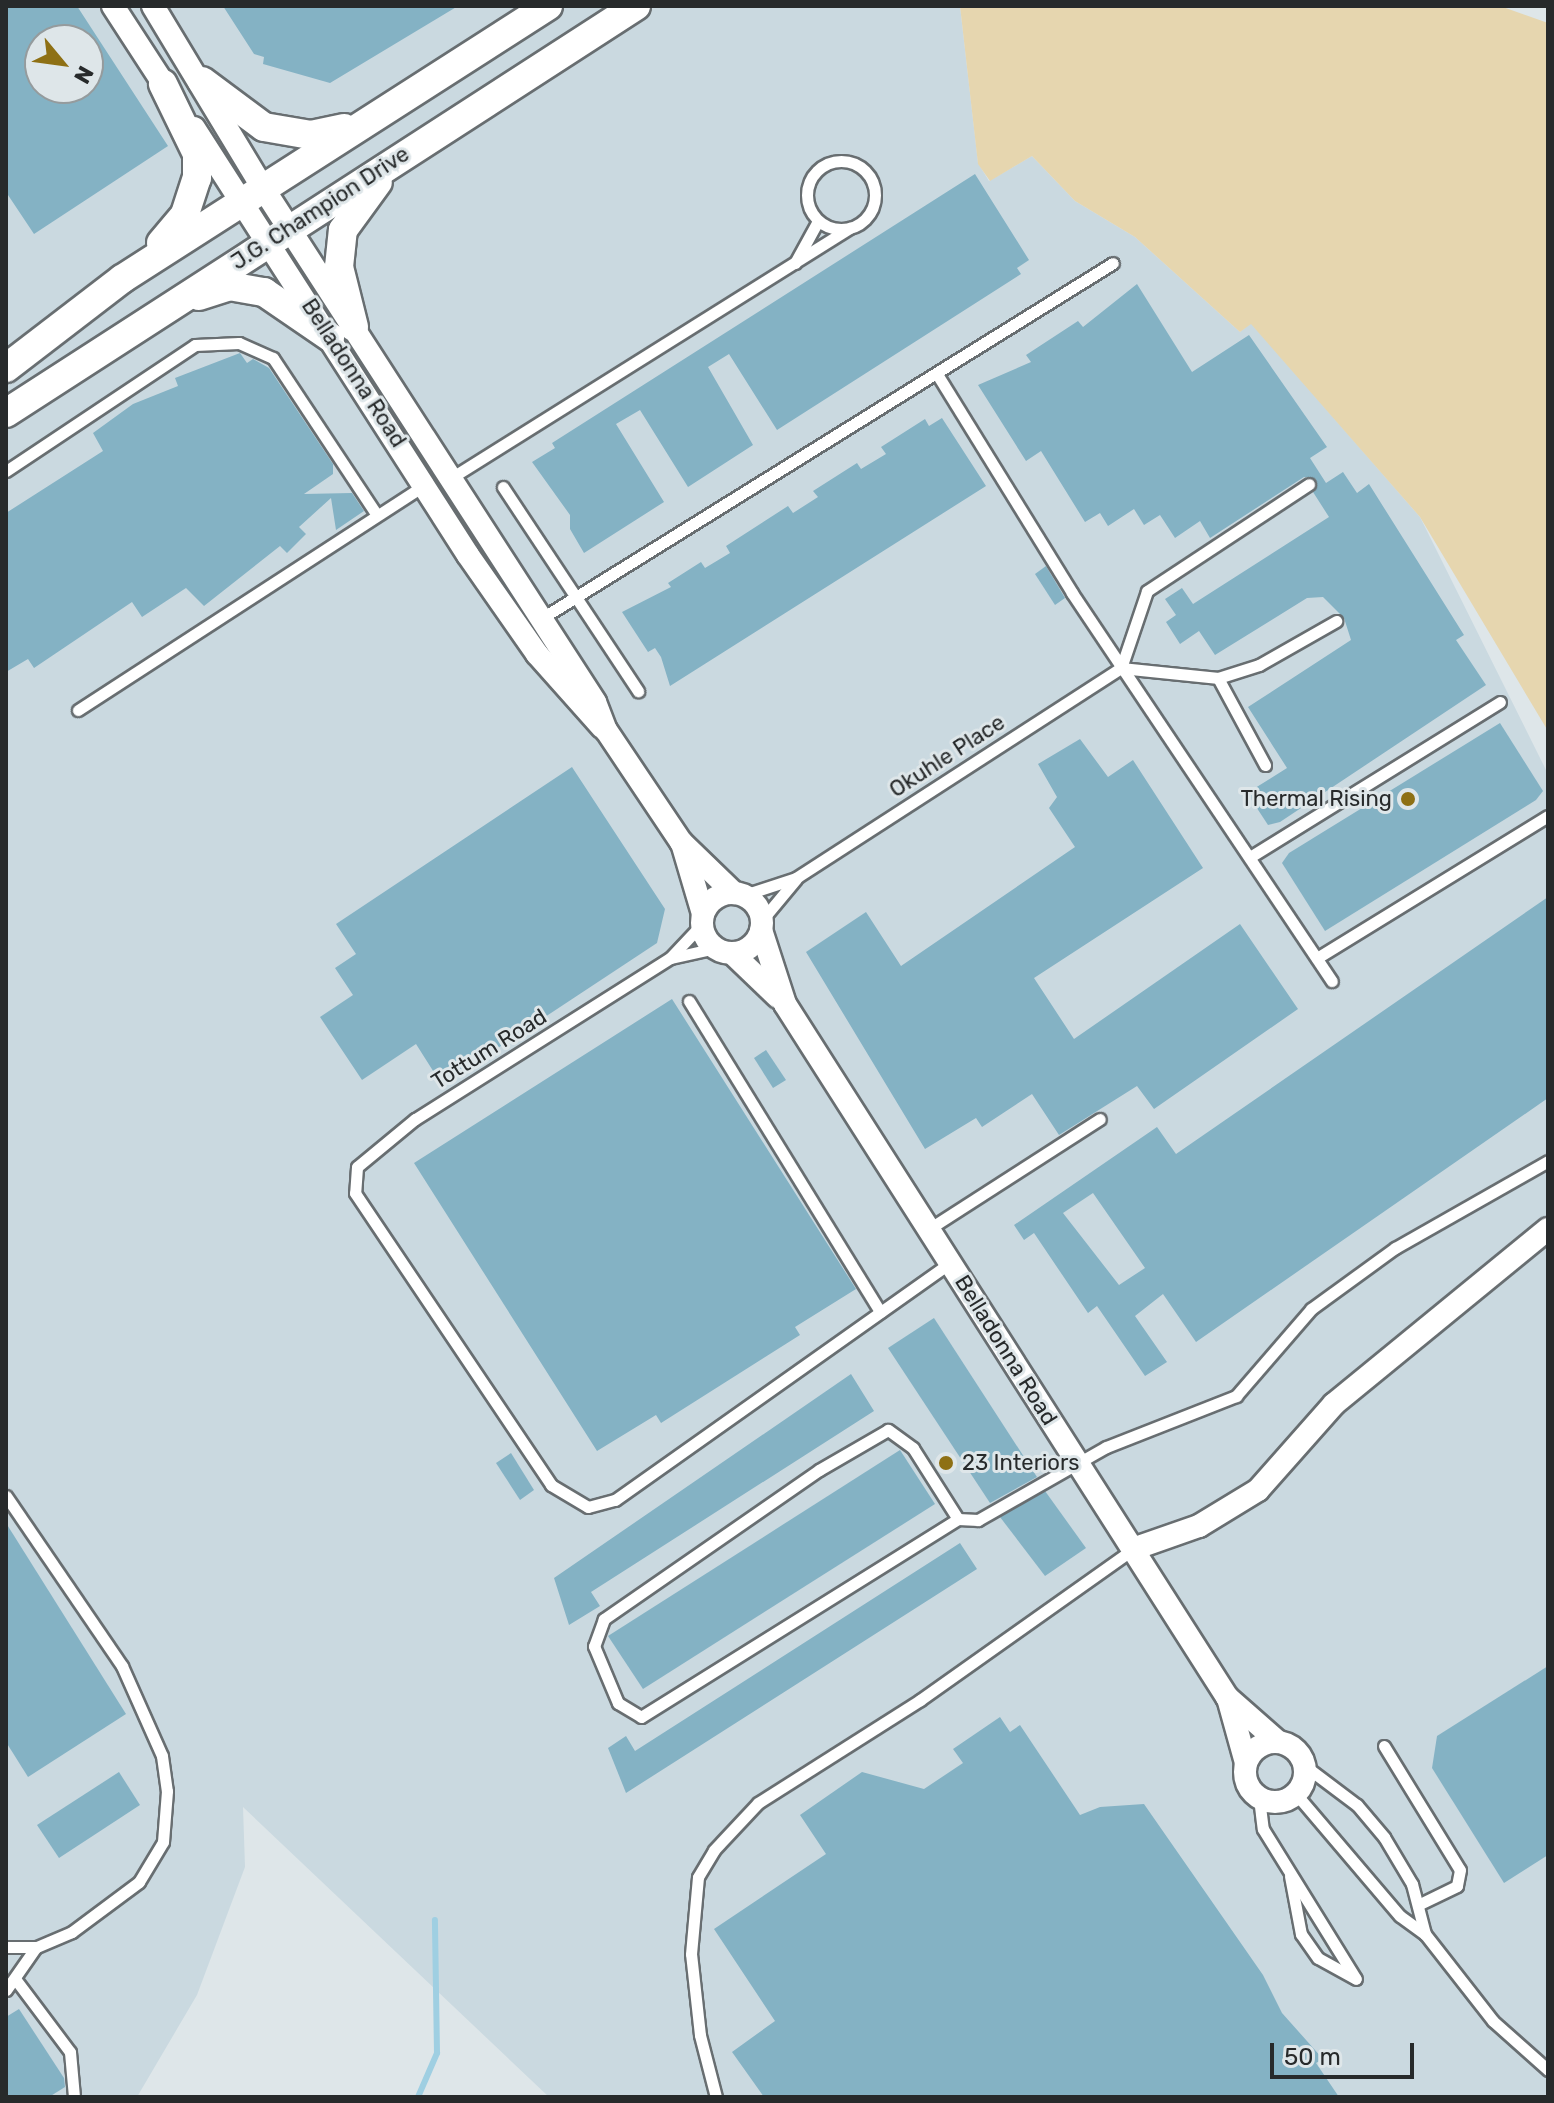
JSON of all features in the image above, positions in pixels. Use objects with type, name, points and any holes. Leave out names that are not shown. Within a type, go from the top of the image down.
[{"type":"street","name":"Belladonna Road","points":[[113,6],[163,84],[253,194],[280,233],[342,332],[424,484],[537,654],[606,730]]},
{"type":"street","name":"Belladonna Road","points":[[153,6],[202,81],[253,194]]},
{"type":"street","points":[[6,368],[122,279],[548,6]]},
{"type":"street","name":"J.G. Champion Drive","points":[[6,413],[145,320],[636,6]]},
{"type":"street","points":[[202,81],[246,117],[285,133],[335,131],[378,114]]},
{"type":"street","points":[[122,279],[175,230],[197,178],[197,154],[163,84]]},
{"type":"street","points":[[342,332],[339,267],[343,230],[403,155]]},
{"type":"street","points":[[145,320],[229,286],[279,298],[342,332]]},
{"type":"street","name":"Belladonna Road","points":[[342,332],[451,478],[542,618],[606,730],[681,842],[739,894],[762,925],[785,1004],[1227,1697],[1277,1741],[1295,1749],[1305,1766]]},
{"type":"street","name":"Belladonna Road","points":[[681,842],[702,919],[724,951],[785,1004]]},
{"type":"street","points":[[702,919],[715,898],[739,894]]},
{"type":"street","points":[[724,951],[751,947],[762,925]]},
{"type":"street","points":[[1133,1549],[1199,1526],[1258,1490],[1334,1404],[1548,1229]]},
{"type":"street","name":"Belladonna Road","points":[[1227,1697],[1246,1763],[1247,1782],[1259,1798]]},
{"type":"street","points":[[1246,1763],[1258,1747],[1277,1741]]},
{"type":"street","points":[[1259,1798],[1278,1802],[1296,1794],[1305,1766]]},
{"type":"lane","points":[[451,478],[794,264],[850,228],[868,214],[874,192],[865,171],[845,162],[824,166],[810,181],[807,202],[818,221],[850,228]]},
{"type":"lane","points":[[794,264],[818,221]]},
{"type":"lane","points":[[542,618],[1113,263]]},
{"type":"lane","points":[[6,471],[195,345],[215,340],[273,358],[377,515]]},
{"type":"lane","points":[[937,374],[1121,668],[1332,981]]},
{"type":"lane","points":[[78,710],[424,484]]},
{"type":"lane","points":[[1121,668],[1147,591],[1309,484]]},
{"type":"lane","points":[[503,487],[574,600],[638,691]]},
{"type":"lane","points":[[1121,668],[1218,678],[1259,665],[1336,621]]},
{"type":"lane","name":"Okuhle Place","points":[[739,894],[796,878],[1121,668]]},
{"type":"lane","points":[[1218,678],[1265,765]]},
{"type":"lane","points":[[1250,857],[1500,702]]},
{"type":"lane","points":[[1317,958],[1548,816]]},
{"type":"lane","name":"Okuhle Place","points":[[762,925],[796,878]]},
{"type":"lane","name":"Tottum Road","points":[[702,919],[670,958],[376,1146],[357,1167],[355,1193],[551,1485],[588,1507],[615,1500],[880,1312]]},
{"type":"lane","name":"Tottum Road","points":[[670,958],[724,951]]},
{"type":"lane","points":[[689,1001],[880,1312],[951,1262]]},
{"type":"lane","points":[[929,1229],[1100,1119]]},
{"type":"lane","points":[[958,1519],[913,1448],[888,1430],[819,1470],[604,1619],[594,1646],[618,1703],[632,1717],[651,1712],[958,1519],[978,1520],[1078,1462],[1236,1396],[1311,1309],[1395,1248],[1548,1161]]},
{"type":"lane","points":[[6,1496],[122,1666],[162,1756],[167,1791],[163,1842],[139,1882],[89,1921],[36,1947],[6,1947]]},
{"type":"lane","points":[[716,2097],[700,2035],[691,1954],[698,1877],[714,1850],[758,1803],[920,1700],[1133,1549]]},
{"type":"lane","points":[[1384,1746],[1460,1870],[1457,1886],[1420,1904]]},
{"type":"lane","points":[[1305,1766],[1357,1805],[1384,1837],[1420,1904],[1425,1934]]},
{"type":"lane","points":[[1296,1794],[1400,1916],[1425,1934],[1493,2021],[1546,2063]]},
{"type":"lane","points":[[1259,1798],[1263,1829],[1290,1876],[1340,1948],[1356,1979],[1318,1958],[1301,1934],[1290,1876]]},
{"type":"lane","points":[[6,1990],[16,1980],[36,1947]]},
{"type":"lane","points":[[16,1980],[70,2052],[74,2097]]},
{"type":"shaded area","points":[[6,6],[960,6],[978,163],[989,181],[1032,156],[1075,201],[1135,237],[1240,332],[1251,323],[1420,517],[1548,774],[1548,2097],[549,2097],[243,1807],[245,1867],[197,1995],[137,2097],[6,2097]]},
{"type":"shaded area","points":[[960,6],[1500,6],[1548,23],[1548,731],[1420,517],[1251,324],[1240,332],[1135,237],[1075,201],[1032,156],[990,181],[978,164]]},
{"type":"building","points":[[6,6],[77,6],[89,24],[24,24],[24,104],[104,104],[104,48],[168,146],[34,234],[6,192]]},
{"type":"building","points":[[223,6],[458,6],[330,83],[263,64],[264,57],[254,54]]},
{"type":"building","points":[[975,174],[1029,260],[1017,268],[1021,274],[777,430],[729,354],[708,367],[753,445],[688,487],[640,410],[616,424],[664,502],[584,553],[570,529],[570,515],[532,462],[555,448],[552,443]]},
{"type":"building","points":[[1137,284],[1192,372],[1249,335],[1327,447],[1310,458],[1326,483],[1343,472],[1357,493],[1369,484],[1464,635],[1456,640],[1486,685],[1280,822],[1268,825],[1247,793],[1287,768],[1248,707],[1351,640],[1344,618],[1323,597],[1307,598],[1215,655],[1199,631],[1180,644],[1166,622],[1176,615],[1165,599],[1182,588],[1193,604],[1329,517],[1313,492],[1316,479],[1304,477],[1210,538],[1200,521],[1175,538],[1160,515],[1144,525],[1134,509],[1108,526],[1100,513],[1085,522],[1041,451],[1026,461],[978,385],[1031,362],[1026,355],[1078,321],[1083,327]]},
{"type":"building","points":[[240,353],[247,363],[253,359],[269,368],[333,464],[333,474],[304,494],[352,493],[364,511],[336,530],[331,498],[299,527],[306,534],[287,553],[280,546],[204,606],[186,588],[142,617],[132,602],[34,668],[28,659],[6,672],[6,513],[103,451],[93,433],[133,404],[178,386],[175,378]]},
{"type":"building","points":[[942,418],[986,486],[670,686],[661,657],[655,648],[648,652],[622,612],[671,587],[668,583],[701,562],[705,568],[730,553],[726,546],[788,506],[793,513],[818,497],[813,491],[857,463],[861,469],[886,454],[881,447],[925,419],[929,426]]},
{"type":"building","points":[[1046,566],[1065,598],[1055,605],[1035,574]]},
{"type":"building","points":[[1500,723],[1543,791],[1536,800],[1325,931],[1282,863],[1289,853]]},
{"type":"building","points":[[1080,739],[1108,777],[1133,760],[1203,868],[1034,978],[1074,1039],[1240,924],[1298,1009],[1154,1109],[1137,1086],[1059,1135],[1032,1094],[982,1127],[976,1118],[925,1149],[806,952],[866,912],[901,966],[1075,847],[1049,808],[1057,797],[1038,764]]},
{"type":"building","points":[[572,767],[665,909],[657,943],[442,1085],[416,1044],[362,1080],[320,1017],[353,995],[335,968],[356,954],[336,924]]},
{"type":"building","points":[[1548,897],[1548,1098],[1196,1342],[1163,1294],[1135,1316],[1167,1362],[1145,1376],[1097,1306],[1088,1313],[1034,1233],[1024,1240],[1014,1225],[1157,1127],[1176,1154]],"holes":[[[1093,1193],[1145,1268],[1119,1285],[1063,1213]]]},
{"type":"building","points":[[672,999],[856,1289],[795,1327],[800,1335],[661,1423],[656,1415],[597,1451],[414,1163]]},
{"type":"building","points":[[766,1050],[786,1080],[773,1088],[754,1058]]},
{"type":"building","points":[[934,1318],[1037,1477],[990,1503],[888,1348]]},
{"type":"building","points":[[851,1374],[874,1411],[591,1592],[600,1606],[569,1625],[554,1578]]},
{"type":"building","points":[[900,1450],[935,1504],[643,1689],[608,1636]]},
{"type":"building","points":[[511,1453],[534,1490],[520,1500],[496,1463]]},
{"type":"building","points":[[1045,1491],[1086,1548],[1045,1576],[1000,1517]]},
{"type":"building","points":[[6,1523],[126,1714],[28,1777],[6,1742]]},
{"type":"building","points":[[960,1543],[977,1569],[626,1793],[608,1748],[626,1736],[635,1751]]},
{"type":"building","points":[[1548,1666],[1548,1855],[1504,1883],[1432,1768],[1437,1736]]},
{"type":"building","points":[[1000,1717],[1010,1732],[1020,1725],[1080,1815],[1100,1807],[1144,1804],[1263,1975],[1282,2013],[1323,2059],[1316,2063],[1339,2097],[764,2097],[732,2052],[775,2021],[714,1929],[826,1854],[800,1815],[862,1772],[924,1789],[963,1763],[953,1749]]},
{"type":"building","points":[[119,1772],[140,1805],[59,1858],[37,1825]]},
{"type":"building","points":[[19,2009],[64,2078],[65,2087],[49,2097],[6,2097],[6,2017]]},
{"type":"waterway","points":[[418,2097],[437,2053],[435,1920]]},
{"type":"place","name":"Thermal Rising","points":[[1408,799]]},
{"type":"place","name":"23 Interiors","points":[[946,1463]]}]
